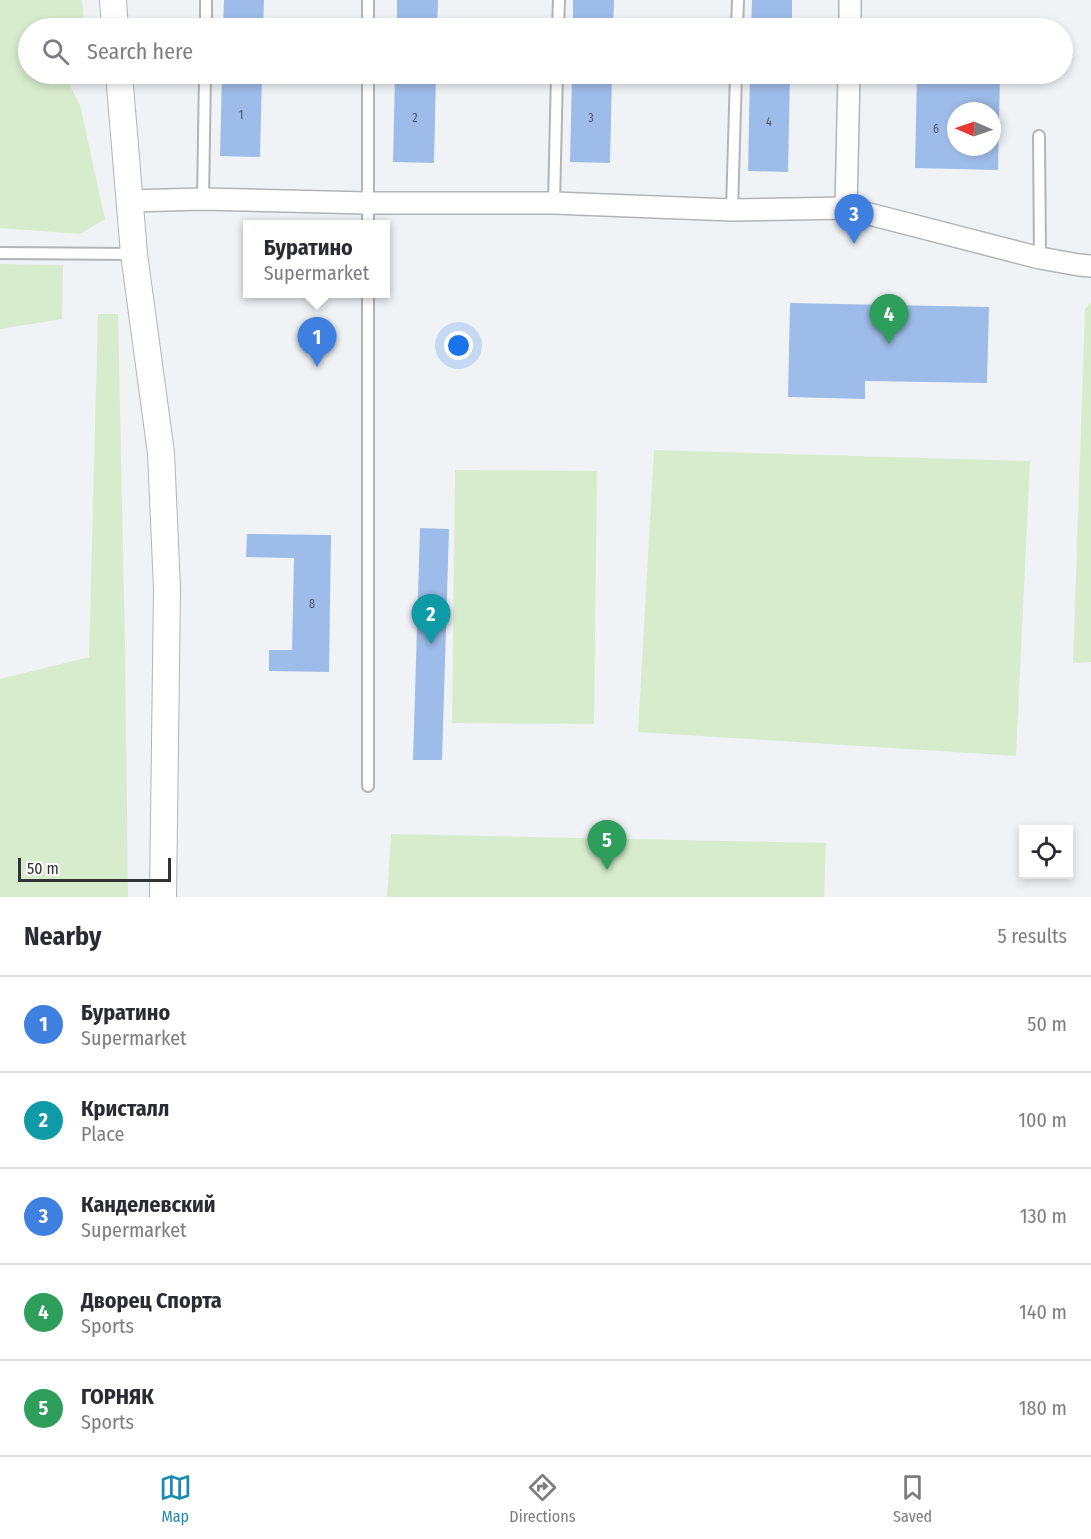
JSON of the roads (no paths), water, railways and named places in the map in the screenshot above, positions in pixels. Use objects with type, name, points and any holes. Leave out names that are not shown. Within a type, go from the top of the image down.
[{"type":"street","points":[[113,0],[114,18]]},
{"type":"street","points":[[850,0],[850,18]]},
{"type":"street","points":[[120,84],[134,254],[161,453],[167,589],[163,897]]},
{"type":"street","points":[[846,208],[849,84]]},
{"type":"street","points":[[129,201],[203,199],[368,203],[554,203],[732,210],[846,208],[1040,258],[1085,266]]},
{"type":"lane","points":[[206,0],[206,18]]},
{"type":"lane","points":[[368,0],[368,18]]},
{"type":"lane","points":[[558,18],[559,0]]},
{"type":"lane","points":[[738,0],[738,18]]},
{"type":"lane","points":[[203,199],[205,84]]},
{"type":"lane","points":[[368,84],[368,220]]},
{"type":"lane","points":[[554,203],[557,84]]},
{"type":"lane","points":[[732,210],[736,84]]},
{"type":"lane","points":[[1039,136],[1040,258]]},
{"type":"lane","points":[[0,253],[134,254]]},
{"type":"lane","points":[[368,298],[368,786]]},
{"type":"place","name":"Канделевский","points":[[854,244]]},
{"type":"place","name":"Дворец Спорта","points":[[889,344]]},
{"type":"place","name":"Буратино","points":[[317,367]]},
{"type":"place","name":"Кристалл","points":[[431,644]]},
{"type":"place","name":"ГОРНЯК","points":[[607,870]]}]
